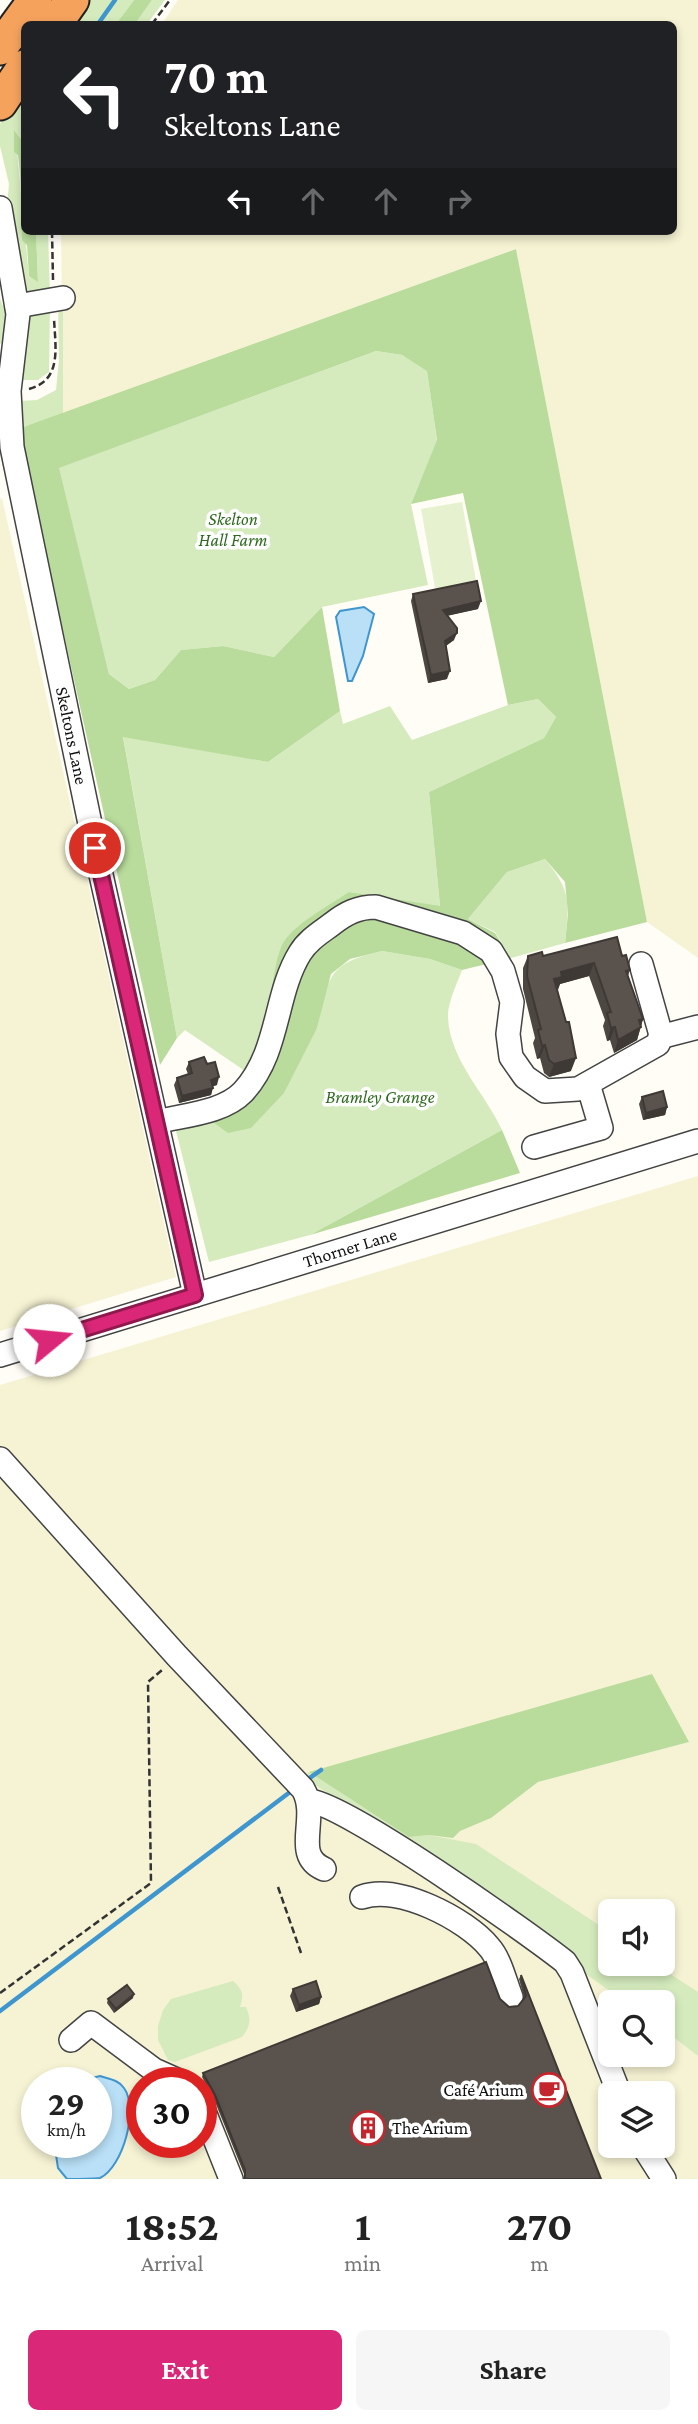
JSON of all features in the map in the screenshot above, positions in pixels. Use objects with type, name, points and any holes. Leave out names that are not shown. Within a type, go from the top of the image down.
[{"type":"highway","points":[[0,48],[35,0]]},
{"type":"highway","points":[[57,21],[72,0]]},
{"type":"highway","points":[[0,103],[21,72]]},
{"type":"street","name":"Skeltons Lane","points":[[0,208],[16,301],[9,391],[12,447],[95,848],[195,1295]]},
{"type":"street","points":[[0,278],[16,301],[63,298]]},
{"type":"street","points":[[157,1122],[220,1106],[242,1093],[270,1045],[299,954],[331,924],[363,907],[376,907],[438,926],[483,944],[498,961],[510,992],[512,1012],[508,1045],[517,1068],[545,1091],[567,1091],[592,1081],[654,1048],[660,1037],[641,964]]},
{"type":"street","points":[[660,1037],[698,1027]]},
{"type":"street","points":[[592,1081],[608,1114]]},
{"type":"street","points":[[534,1147],[601,1128],[592,1081]]},
{"type":"street","name":"Thorner Lane","points":[[0,1355],[698,1141]]},
{"type":"street","points":[[0,1459],[177,1656],[319,1801],[343,1813],[470,1896],[565,1962],[572,1973],[614,2081]]},
{"type":"street","points":[[297,1777],[313,1867]]},
{"type":"street","points":[[362,1897],[374,1893],[408,1897],[480,1937],[492,1949],[511,1997]]},
{"type":"street","points":[[71,2040],[91,2023],[150,2067]]},
{"type":"street","points":[[217,2144],[231,2179]]},
{"type":"street","points":[[651,2158],[664,2179]]},
{"type":"path","points":[[154,21],[170,0]]},
{"type":"path","points":[[0,1993],[151,1883],[148,1682],[177,1656]]},
{"type":"path","points":[[278,1887],[301,1953]]},
{"type":"shaded area","points":[[178,0],[698,0],[698,958],[647,922],[516,249],[63,414],[61,235],[677,235],[677,21],[164,21]]},
{"type":"shaded area","points":[[2,498],[176,1277],[0,1331],[0,499]]},
{"type":"shaded area","points":[[698,1176],[698,2179],[0,2179],[0,1385]],"holes":[[[689,1742],[538,1782],[491,1818],[459,1831],[453,1838],[310,1772]]]},
{"type":"green space","points":[[82,0],[134,0],[118,21],[67,21]]},
{"type":"green space","points":[[134,0],[152,0],[137,21],[118,21]]},
{"type":"green space","points":[[152,0],[165,0],[149,21],[137,21]]},
{"type":"green space","points":[[21,88],[21,139],[15,131],[21,193],[21,235],[25,235],[29,276],[38,281],[36,235],[48,235],[50,296],[35,297],[23,289],[7,205],[9,184],[0,146],[0,124]]},
{"type":"green space","points":[[14,130],[21,139],[21,208],[18,155],[14,152]]},
{"type":"green space","points":[[22,235],[36,235],[38,282],[29,276],[27,245],[22,240]]},
{"type":"green space","points":[[516,249],[647,922],[565,943],[568,914],[565,882],[545,859],[507,872],[468,919],[495,933],[511,958],[462,970],[430,959],[382,951],[350,959],[331,974],[317,1028],[284,1093],[251,1128],[228,1133],[206,1117],[230,1090],[254,1048],[265,1016],[278,957],[287,938],[303,923],[349,892],[440,906],[429,792],[544,738],[556,717],[538,699],[508,705],[463,493],[411,504],[437,440],[427,371],[402,355],[376,351],[59,468],[109,674],[129,689],[155,680],[181,650],[223,646],[274,657],[322,607],[340,711],[268,762],[123,737],[177,1038],[160,1065],[18,429]]},
{"type":"green space","points":[[0,299],[6,313],[8,338],[0,344]]},
{"type":"green space","points":[[58,302],[63,302],[63,414],[18,429],[18,401],[37,400],[56,390],[59,360]]},
{"type":"green space","points":[[50,304],[49,372],[38,380],[18,380],[28,317],[36,307]]},
{"type":"green space","name":"Skelton Hall Farm","points":[[376,351],[402,355],[427,370],[437,441],[411,504],[428,585],[322,607],[274,657],[223,646],[181,650],[155,680],[129,689],[109,674],[58,468]]},
{"type":"green space","points":[[462,502],[477,586],[436,593],[421,509]]},
{"type":"green space","points":[[538,699],[556,717],[544,738],[429,792],[440,907],[349,892],[265,1021],[245,1071],[185,1030],[177,1038],[123,736],[268,762],[340,711],[343,724],[390,706],[412,740],[508,705]]},
{"type":"green space","points":[[545,859],[560,880],[567,898],[565,943],[511,958],[495,932],[468,919],[507,872]]},
{"type":"green space","name":"Bramley Grange","points":[[382,951],[430,959],[462,970],[449,1007],[450,1033],[461,1062],[502,1130],[310,1235],[209,1262],[175,1127],[317,1028],[333,975],[350,961]]},
{"type":"green space","points":[[502,1130],[520,1173],[310,1235]]},
{"type":"green space","points":[[652,1674],[689,1742],[538,1782],[491,1818],[460,1831],[453,1838],[429,1835],[409,1837],[309,1772]]},
{"type":"green space","points":[[309,1772],[409,1837],[429,1835],[476,1844],[598,1924],[598,1976],[673,1976],[698,1992],[698,2056],[675,2038],[675,1990],[608,1990],[579,1969],[571,1952],[303,1777]]},
{"type":"green space","points":[[233,1981],[242,1992],[240,2007],[246,2007],[249,2015],[249,2026],[242,2037],[175,2062],[168,2060],[158,2040],[158,2026],[163,2010],[171,1999]]},
{"type":"water","points":[[364,607],[374,614],[363,656],[352,681],[348,681],[336,617],[340,611]]},
{"type":"water","points":[[112,2079],[119,2083],[126,2092],[126,2137],[116,2162],[100,2178],[67,2179],[58,2168],[56,2158],[112,2158]]},
{"type":"building","points":[[477,581],[481,601],[443,610],[457,628],[457,633],[445,641],[450,671],[431,675],[413,594]]},
{"type":"building","points":[[617,937],[622,956],[626,955],[630,970],[626,971],[643,1019],[639,1020],[641,1027],[618,1040],[615,1027],[611,1028],[607,1013],[611,1012],[594,963],[561,972],[562,977],[554,979],[566,1022],[569,1022],[576,1058],[554,1064],[549,1060],[545,1045],[542,1046],[538,1030],[541,1029],[527,976],[528,956],[542,952],[543,956]]},
{"type":"building","points":[[204,1057],[207,1064],[215,1062],[219,1077],[211,1080],[213,1088],[182,1096],[177,1078],[192,1073],[189,1062]]},
{"type":"building","points":[[663,1091],[667,1107],[646,1113],[642,1097]]},
{"type":"building","name":"The Arium","points":[[486,1962],[500,1999],[509,2007],[518,2006],[526,1996],[521,1975],[601,2179],[245,2179],[245,2170],[217,2100],[217,2068]]},
{"type":"building","points":[[316,1981],[321,1997],[299,2005],[293,1989]]},
{"type":"building","points":[[127,1985],[134,1994],[116,2009],[108,1999]]},
{"type":"waterway","points":[[100,21],[115,0]]},
{"type":"waterway","points":[[304,1782],[321,1770]]},
{"type":"waterway","points":[[0,2011],[294,1789]]},
{"type":"place","name":"Café Arium","points":[[549,2090]]},
{"type":"place","name":"The Arium","points":[[368,2128]]},
{"type":"route","points":[[49,1340],[195,1295],[95,848]]}]
